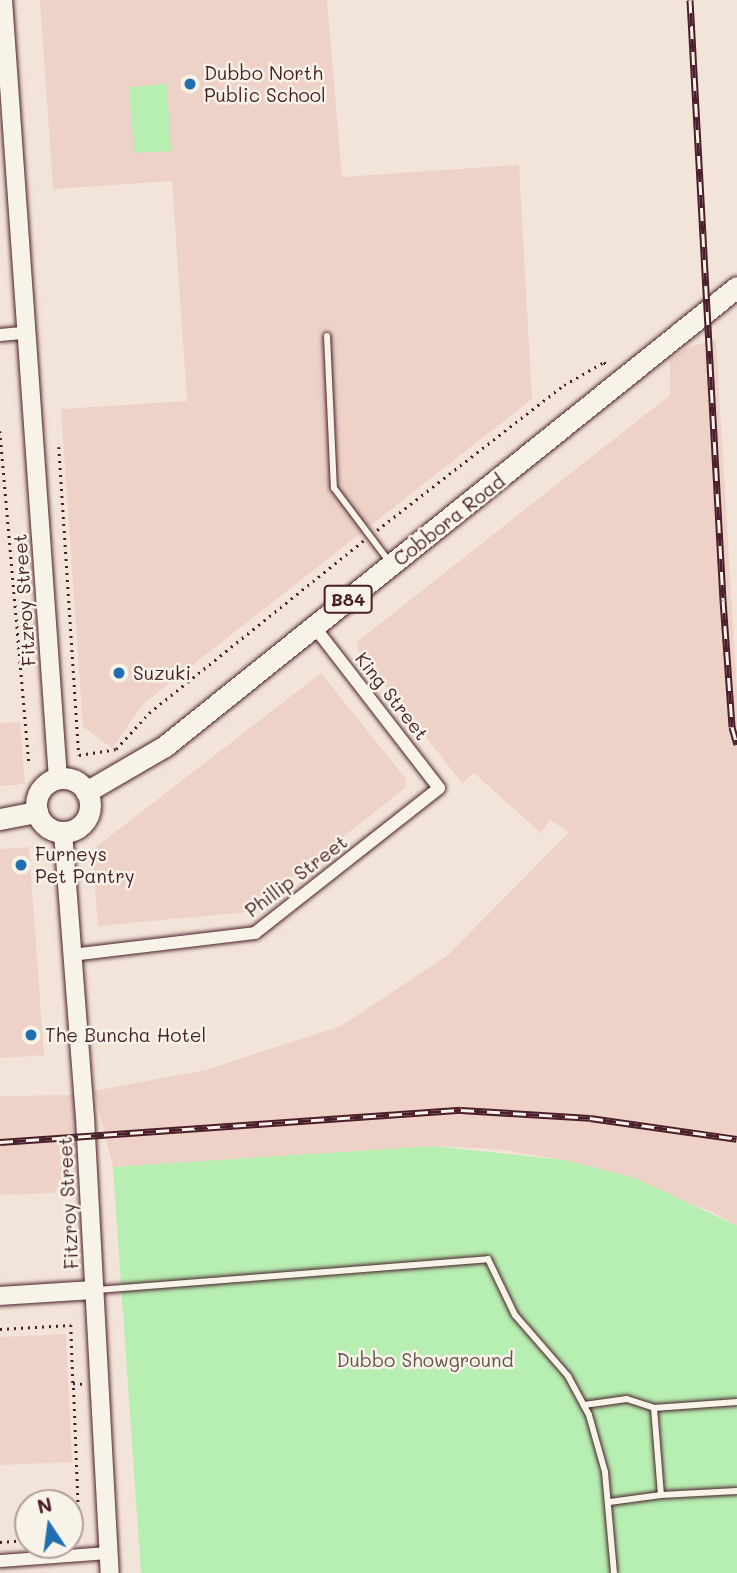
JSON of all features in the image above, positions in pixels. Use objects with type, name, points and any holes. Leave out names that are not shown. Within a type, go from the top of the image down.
[{"type":"main road","name":"Cobbora Road","points":[[86,792],[165,746],[623,382],[737,287]]},
{"type":"main road","points":[[58,778],[74,781],[86,792],[86,818],[63,832],[47,826],[37,812],[40,791],[58,778]]},
{"type":"main road","points":[[0,820],[37,812]]},
{"type":"street","name":"Fitzroy Street","points":[[3,0],[58,778]]},
{"type":"street","points":[[0,335],[25,333]]},
{"type":"street","name":"King Street","points":[[314,626],[439,788]]},
{"type":"street","name":"Phillip Street","points":[[71,955],[255,933],[439,788]]},
{"type":"street","name":"Fitzroy Street","points":[[63,832],[110,1573]]},
{"type":"street","points":[[0,1296],[92,1290]]},
{"type":"street","points":[[0,1561],[109,1553]]},
{"type":"lane","points":[[327,336],[334,488],[391,565]]},
{"type":"lane","points":[[92,1290],[488,1259],[516,1315],[568,1376],[584,1405],[598,1443],[609,1502],[614,1573]]},
{"type":"lane","points":[[584,1405],[626,1399],[654,1408],[737,1402]]},
{"type":"lane","points":[[654,1408],[661,1494]]},
{"type":"lane","points":[[609,1502],[661,1494],[737,1491]]},
{"type":"path","points":[[59,447],[79,755],[116,750],[149,713],[370,536],[564,386],[604,362],[623,382]]},
{"type":"path","points":[[0,431],[29,761]]},
{"type":"path","points":[[0,1329],[71,1325],[77,1489]]},
{"type":"path","points":[[74,1383],[98,1384]]},
{"type":"shaded area","points":[[40,0],[327,0],[342,177],[519,165],[532,399],[144,703],[112,748],[83,727],[61,409],[187,401],[172,181],[53,189]]},
{"type":"shaded area","points":[[716,340],[737,693],[737,1226],[708,1210],[565,1160],[495,1149],[433,1146],[113,1167],[94,1091],[206,1070],[341,1026],[448,955],[569,832],[550,820],[541,833],[474,773],[462,783],[358,651],[357,642],[670,395],[670,359],[689,347]]},
{"type":"shaded area","points":[[321,673],[406,779],[405,788],[248,912],[98,926],[92,850]]},
{"type":"shaded area","points":[[20,722],[25,784],[0,786],[0,723]]},
{"type":"shaded area","points":[[29,847],[44,1055],[0,1058],[0,849]]},
{"type":"shaded area","points":[[74,1095],[77,1157],[54,1193],[0,1195],[0,1096]]},
{"type":"shaded area","points":[[66,1334],[72,1462],[0,1465],[0,1337]]},
{"type":"green space","points":[[167,84],[171,151],[134,153],[129,87]]},
{"type":"green space","name":"Dubbo Showground","points":[[433,1146],[565,1160],[635,1178],[737,1226],[737,1573],[141,1573],[113,1167]]},
{"type":"railway","points":[[690,0],[723,600],[732,727],[737,744]]},
{"type":"railway","points":[[0,1142],[461,1110],[590,1118],[737,1139]]},
{"type":"place","name":"Dubbo North Public School","points":[[190,84]]},
{"type":"place","name":"Suzuki","points":[[119,673]]},
{"type":"place","name":"Furneys Pet Pantry","points":[[21,865]]},
{"type":"place","name":"The Buncha Hotel","points":[[31,1035]]}]
